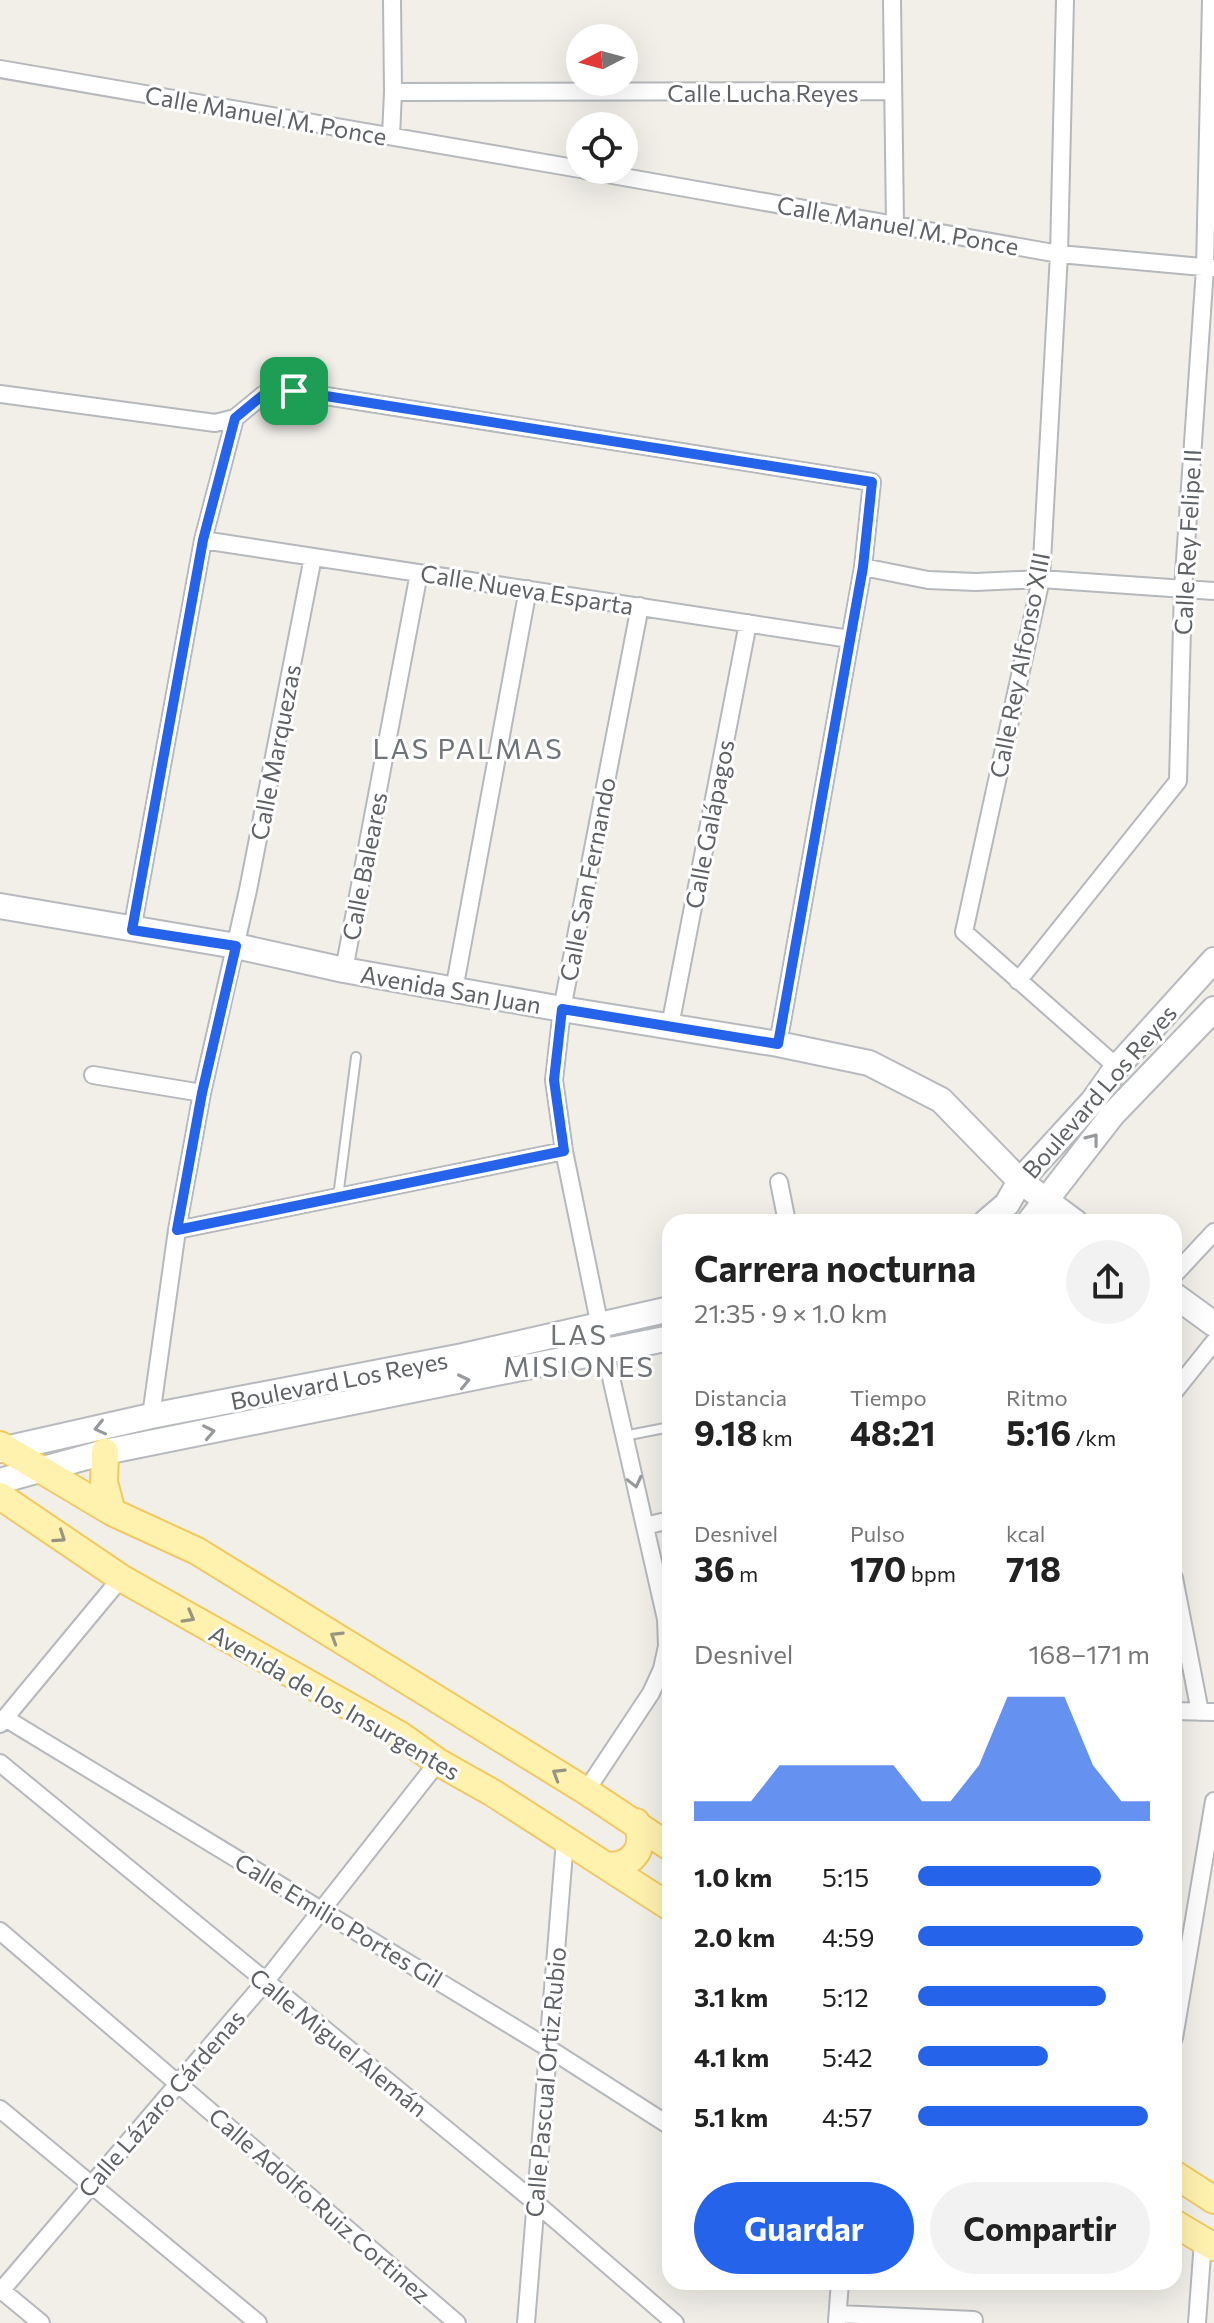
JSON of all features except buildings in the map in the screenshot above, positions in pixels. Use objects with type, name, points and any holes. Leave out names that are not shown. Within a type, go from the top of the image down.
[{"type":"main road","name":"Avenida San Juan","points":[[0,906],[236,946],[344,970],[778,1044],[869,1063],[941,1100],[1020,1181],[1064,1214]]},
{"type":"main road","name":"Boulevard Los Reyes","points":[[995,1214],[1007,1204],[1020,1181],[1093,1101],[1117,1067],[1214,960]]},
{"type":"main road","name":"Boulevard Los Reyes","points":[[1035,1214],[1113,1114],[1214,1009]]},
{"type":"main road","points":[[1182,1301],[1214,1324]]},
{"type":"main road","name":"Boulevard Los Reyes","points":[[2,1448],[463,1356],[662,1311]]},
{"type":"main road","name":"Boulevard Los Reyes","points":[[0,1481],[105,1452],[662,1340]]},
{"type":"main road","points":[[294,1390],[298,1414]]},
{"type":"main road","points":[[2,1448],[112,1512],[197,1551],[636,1822],[662,1841]]},
{"type":"main road","points":[[105,1452],[104,1482],[112,1512]]},
{"type":"main road","name":"Avenida de los Insurgentes","points":[[0,1496],[121,1578],[400,1735],[662,1902]]},
{"type":"main road","points":[[609,1866],[626,1863],[638,1852],[641,1836],[636,1822]]},
{"type":"main road","points":[[1182,2179],[1214,2200]]},
{"type":"main road","points":[[1182,2228],[1209,2244]]},
{"type":"street","points":[[391,136],[392,0]]},
{"type":"street","points":[[892,0],[895,224]]},
{"type":"street","name":"Calle Rey Alfonso XIII","points":[[1065,0],[1059,254],[1041,579],[964,932],[1117,1067]]},
{"type":"street","name":"Calle Rey Felipe II","points":[[1018,981],[1178,781],[1183,589],[1209,268],[1211,0]]},
{"type":"street","name":"Calle Manuel M. Ponce","points":[[0,69],[566,167]]},
{"type":"street","name":"Calle Lucha Reyes","points":[[393,92],[893,91]]},
{"type":"street","name":"Calle Manuel M. Ponce","points":[[638,180],[1059,254],[1209,268]]},
{"type":"street","points":[[0,394],[215,423],[235,418],[263,395],[294,391],[872,482],[863,567],[778,1044]]},
{"type":"street","points":[[132,930],[203,540],[235,418]]},
{"type":"street","name":"Calle Nueva Esparta","points":[[203,540],[850,639]]},
{"type":"street","name":"Calle Marquezas","points":[[151,1416],[177,1230],[202,1093],[236,946],[313,557]]},
{"type":"street","points":[[863,567],[928,580],[976,582],[1041,579],[1214,591]]},
{"type":"street","name":"Calle Baleares","points":[[344,970],[419,573]]},
{"type":"street","points":[[454,990],[528,589]]},
{"type":"street","name":"Calle San Fernando","points":[[640,606],[562,1009],[554,1080],[564,1151],[599,1323],[662,1601]]},
{"type":"street","name":"Calle Galápagos","points":[[670,1026],[748,623]]},
{"type":"street","points":[[93,1075],[202,1093]]},
{"type":"street","points":[[177,1230],[564,1151]]},
{"type":"street","points":[[779,1182],[785,1214]]},
{"type":"street","points":[[1182,1266],[1214,1232]]},
{"type":"street","points":[[1182,1382],[1214,1342]]},
{"type":"street","points":[[645,1526],[662,1522]]},
{"type":"street","points":[[3,1721],[121,1578]]},
{"type":"street","points":[[1182,1610],[1207,1712],[1182,1711]]},
{"type":"street","name":"Calle San Fernando","points":[[586,1791],[651,1693],[662,1669]]},
{"type":"street","points":[[651,1693],[662,1693]]},
{"type":"street","name":"Calle Emilio Portes Gil","points":[[3,1721],[323,1910],[662,2121]]},
{"type":"street","name":"Calle Lázaro Cárdenas","points":[[0,2290],[265,1982],[438,1762]]},
{"type":"street","name":"Calle Miguel Alemán","points":[[0,1763],[536,2203],[675,2323]]},
{"type":"street","points":[[1182,1991],[1214,1801]]},
{"type":"street","name":"Calle Pascual Ortiz Rubio","points":[[526,2323],[565,1840]]},
{"type":"street","name":"Calle Adolfo Ruiz Cortinez","points":[[0,1931],[457,2323]]},
{"type":"street","points":[[0,2109],[258,2323]]},
{"type":"street","points":[[1197,2323],[1209,2244]]},
{"type":"street","points":[[0,2290],[41,2323]]},
{"type":"street","points":[[839,2290],[837,2319],[974,2320]]},
{"type":"lane","points":[[338,1197],[356,1057]]},
{"type":"lane","points":[[624,1436],[662,1429]]},
{"type":"district","name":"LAS PALMAS","points":[[468,748]]},
{"type":"district","name":"LAS MISIONES","points":[[579,1350]]},
{"type":"route","points":[[294,391],[872,482],[863,567],[778,1044],[562,1009],[554,1080],[564,1151],[177,1230],[202,1093],[236,946],[132,930],[203,540],[235,418],[263,395],[294,391]]}]
